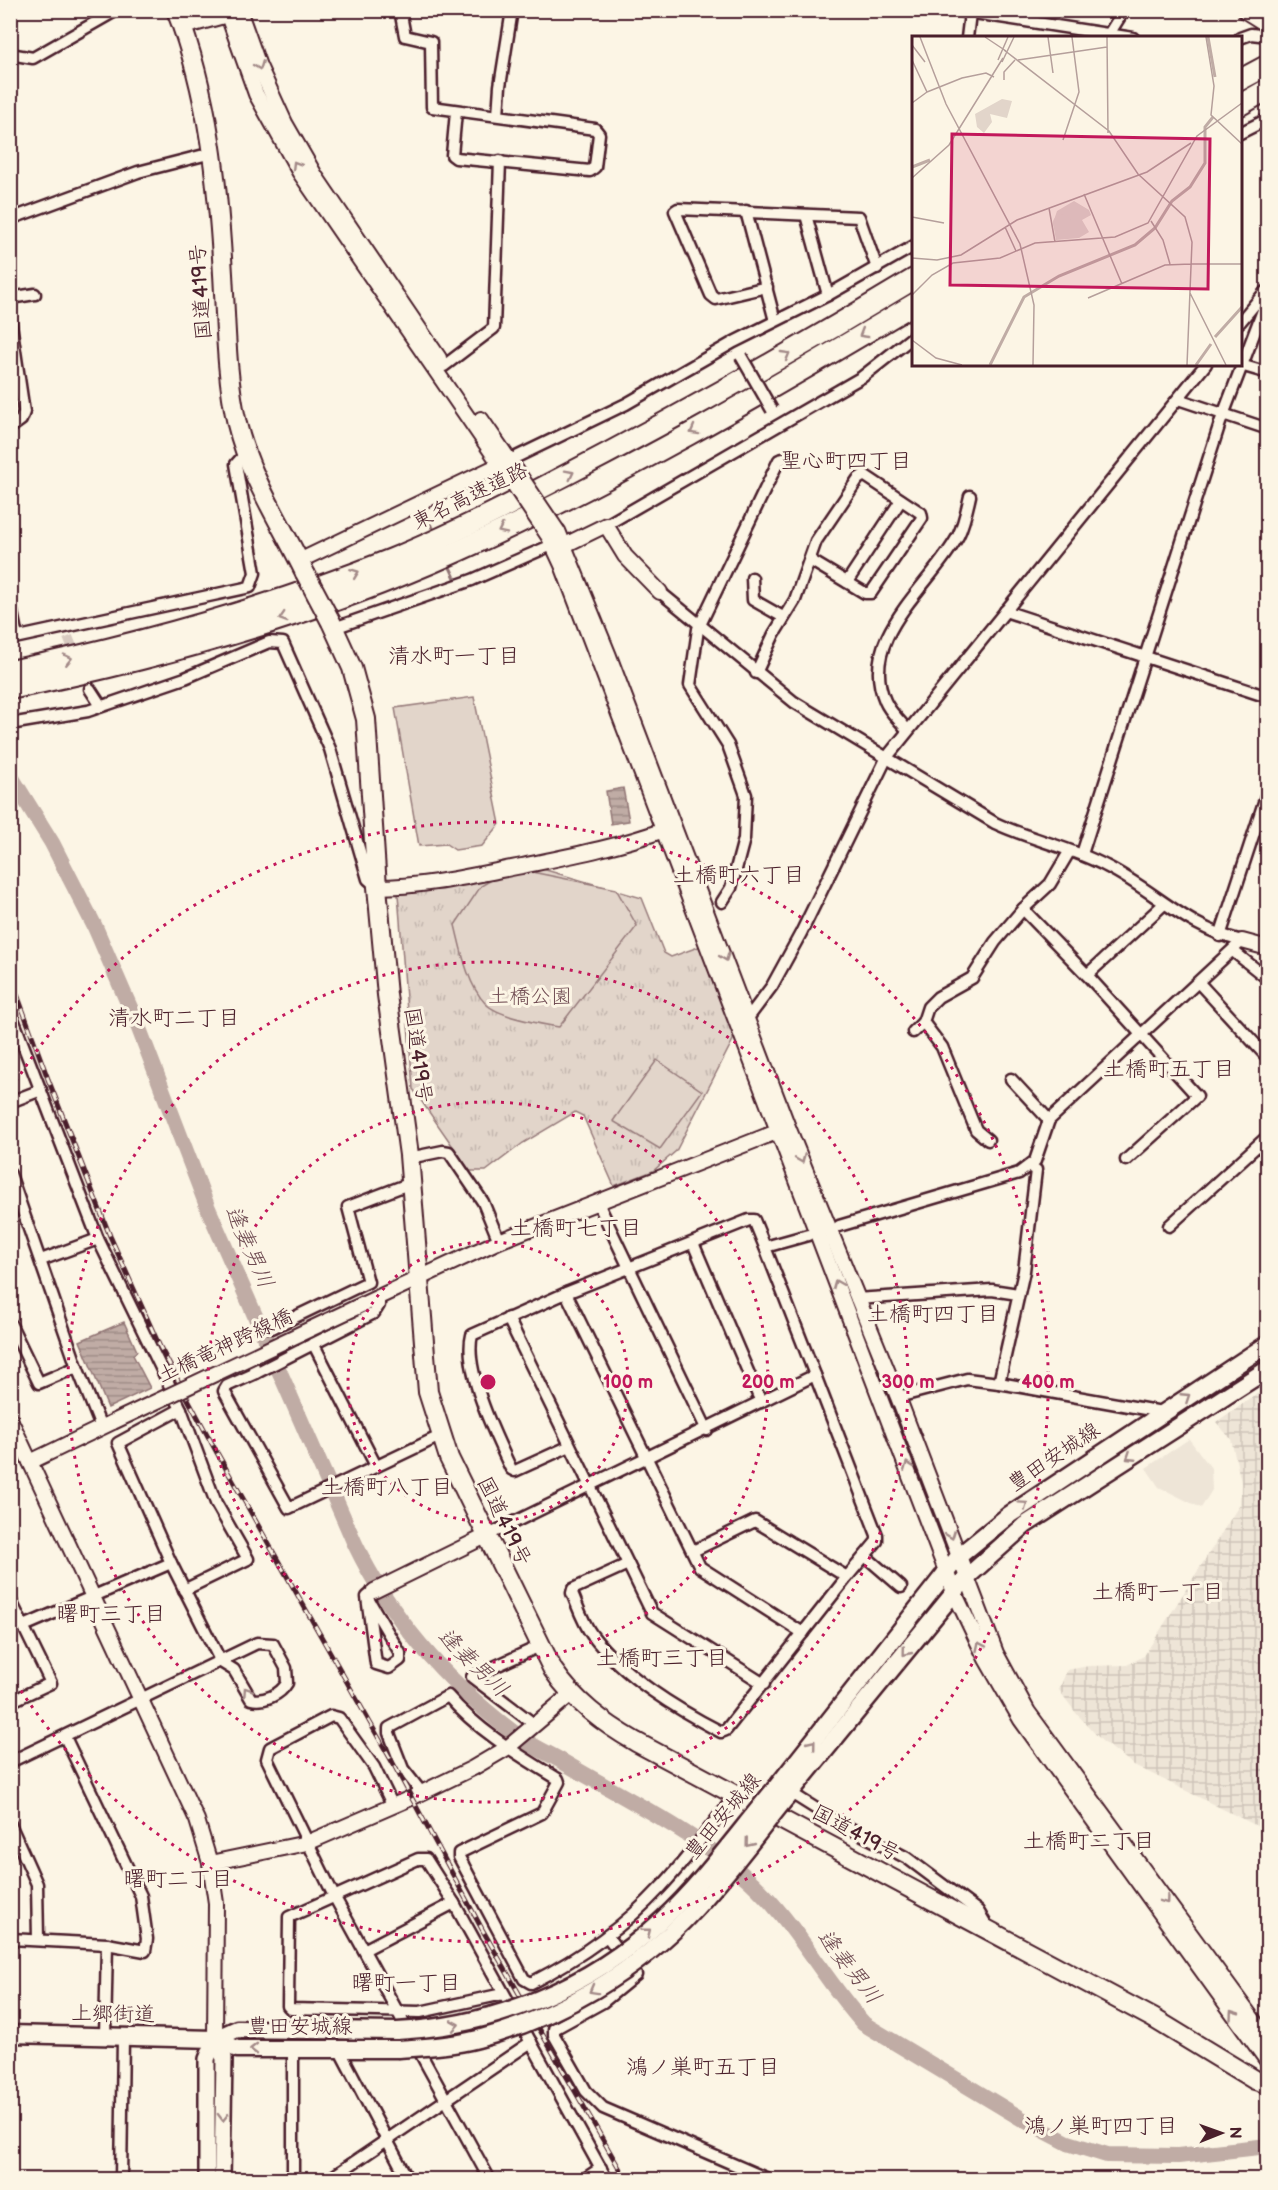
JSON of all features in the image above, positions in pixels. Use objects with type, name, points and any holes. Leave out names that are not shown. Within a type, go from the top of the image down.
[{"type":"highway","points":[[1247,10],[1268,23]]},
{"type":"highway","name":"国道419号","points":[[179,19],[201,94],[212,153],[232,394],[245,454],[266,501],[332,625],[352,668],[366,719],[377,887],[387,994],[409,1158],[428,1392],[440,1436],[540,1646],[553,1670],[571,1694],[612,1728],[735,1796],[1153,2018],[1255,2080],[1268,2084]]},
{"type":"highway","points":[[1242,79],[1268,65]]},
{"type":"highway","points":[[1242,104],[1268,89]]},
{"type":"highway","name":"東名高速道路","points":[[10,671],[68,659],[224,618],[351,574],[436,540],[497,513],[625,446],[912,280]]},
{"type":"highway","name":"東名高速道路","points":[[10,689],[73,676],[229,635],[357,592],[456,552],[635,464],[800,372],[912,305]]},
{"type":"main road","name":"豊田安城線","points":[[215,2039],[237,2049],[397,2049],[477,2039],[511,2029],[546,2014],[607,1982],[666,1938],[694,1910],[784,1793],[959,1556],[1009,1515],[1268,1344]]},
{"type":"main road","name":"豊田安城線","points":[[215,2039],[237,2029],[397,2031],[433,2029],[471,2022],[540,1999],[580,1980],[661,1920],[784,1793],[967,1577],[1025,1525],[1268,1369]]},
{"type":"main road","name":"上郷街道","points":[[10,2034],[215,2039]]},
{"type":"main road","points":[[207,2180],[207,2058],[215,2039]]},
{"type":"main road","points":[[215,2039],[224,2058],[222,2180]]},
{"type":"street","points":[[10,54],[33,58],[117,10]]},
{"type":"street","points":[[400,10],[405,36],[431,42],[432,108],[595,129],[599,134],[595,167],[590,171],[453,157],[456,112]]},
{"type":"street","points":[[498,115],[500,86],[512,10]]},
{"type":"street","points":[[955,10],[1004,14],[1121,36]]},
{"type":"street","points":[[1109,34],[1124,10]]},
{"type":"street","points":[[179,19],[234,12]]},
{"type":"street","points":[[234,12],[285,123],[316,177],[444,366],[508,467]]},
{"type":"street","points":[[234,12],[256,94],[300,173],[556,538],[748,1018],[782,1129],[898,1397],[996,1653],[1028,1712],[1268,2040]]},
{"type":"street","points":[[967,36],[970,13]]},
{"type":"street","points":[[1242,37],[1251,34],[1268,36]]},
{"type":"street","points":[[1242,132],[1268,119]]},
{"type":"street","points":[[10,219],[138,172],[212,153]]},
{"type":"street","points":[[444,366],[494,328],[500,161]]},
{"type":"street","points":[[767,287],[716,299],[711,295],[674,214],[678,209],[860,217],[877,268]]},
{"type":"street","points":[[746,211],[775,321]]},
{"type":"street","points":[[806,215],[828,295]]},
{"type":"street","points":[[302,567],[508,467],[626,404],[734,342],[828,295],[912,247]]},
{"type":"street","points":[[1242,320],[1266,290]]},
{"type":"street","points":[[1082,854],[1225,415],[1265,305],[1266,290]]},
{"type":"street","points":[[10,298],[35,294]]},
{"type":"street","points":[[10,317],[24,412],[21,420],[10,428]]},
{"type":"street","points":[[332,625],[472,580],[556,538],[606,525],[862,376],[912,338]]},
{"type":"street","points":[[734,342],[781,425]]},
{"type":"street","points":[[748,1018],[772,986],[801,933],[887,757],[1204,366]]},
{"type":"street","points":[[1244,366],[1268,373]]},
{"type":"street","points":[[1178,399],[1268,429]]},
{"type":"street","points":[[10,602],[14,638],[250,587],[255,573],[236,464],[245,454]]},
{"type":"street","points":[[723,902],[731,888],[744,839],[746,795],[728,745],[690,685],[700,624],[779,460],[791,457]]},
{"type":"street","points":[[756,674],[783,617],[795,600],[816,541],[858,479],[864,475],[921,513],[922,518],[871,593],[865,593],[810,560]]},
{"type":"street","points":[[907,730],[888,707],[881,691],[883,654],[896,618],[937,569],[959,534],[970,496]]},
{"type":"street","points":[[847,582],[901,500]]},
{"type":"street","points":[[606,525],[625,556],[660,592],[756,674],[794,702],[995,823],[1022,836],[1069,852],[1082,854],[1116,872],[1203,930],[1220,936],[1237,946],[1268,979]]},
{"type":"street","points":[[556,538],[562,565],[782,1129],[954,1592],[986,1659],[1021,1720],[1268,2062]]},
{"type":"street","points":[[752,578],[753,600],[783,617]]},
{"type":"street","points":[[1005,611],[1268,697]]},
{"type":"street","points":[[63,627],[68,638]]},
{"type":"street","points":[[10,724],[101,706],[185,678],[269,642],[283,644],[330,749],[368,879],[377,887],[445,880],[512,868],[627,844],[664,831]]},
{"type":"street","points":[[90,689],[101,706]]},
{"type":"street","points":[[1220,936],[1268,790]]},
{"type":"street","points":[[913,1032],[923,1022],[928,1007],[938,997],[972,978],[995,942],[1023,909],[1050,884],[1069,852]]},
{"type":"street","points":[[1088,975],[1164,904]]},
{"type":"street","points":[[1023,909],[1088,975],[1197,1096],[1126,1160]]},
{"type":"street","points":[[839,1226],[1019,1173],[1030,1167],[1035,1161],[1049,1120],[1237,946],[1268,948]]},
{"type":"street","points":[[1199,983],[1268,1058]]},
{"type":"street","points":[[10,1011],[98,1239],[181,1408],[216,1503],[248,1559],[184,1590]]},
{"type":"street","points":[[923,1022],[942,1047],[951,1064],[976,1130],[988,1140]]},
{"type":"street","points":[[1011,1079],[1049,1120]]},
{"type":"street","points":[[10,1102],[41,1090]]},
{"type":"street","name":"土橋竜神跨線橋","points":[[30,1462],[499,1241],[782,1129]]},
{"type":"street","points":[[1169,1226],[1268,1136]]},
{"type":"street","points":[[409,1158],[443,1151],[449,1152],[483,1202],[499,1241]]},
{"type":"street","points":[[999,1383],[1018,1294],[1035,1179],[1036,1170],[1030,1167]]},
{"type":"street","points":[[10,1174],[76,1367],[107,1425]]},
{"type":"street","points":[[272,1328],[368,1282],[348,1208],[411,1183]]},
{"type":"street","points":[[597,1201],[707,1430]]},
{"type":"street","points":[[570,1446],[515,1471],[511,1469],[485,1414],[472,1335],[566,1293],[754,1220],[877,1535],[877,1541],[764,1684],[722,1732],[628,1673],[592,1635],[572,1593],[573,1589],[628,1564]]},
{"type":"street","points":[[765,1247],[808,1235]]},
{"type":"street","points":[[41,1260],[98,1239]]},
{"type":"street","points":[[693,1243],[761,1402]]},
{"type":"street","points":[[856,1299],[992,1290],[1018,1294]]},
{"type":"street","points":[[566,1293],[704,1572],[803,1633]]},
{"type":"street","points":[[379,1296],[379,1305],[374,1313],[227,1386],[224,1391],[289,1508],[440,1436]]},
{"type":"street","points":[[508,1318],[652,1613],[764,1684]]},
{"type":"street","points":[[10,1323],[39,1383],[76,1367]]},
{"type":"street","points":[[313,1343],[376,1466]]},
{"type":"street","points":[[252,1361],[258,1372]]},
{"type":"street","points":[[370,1594],[394,1580],[707,1430],[815,1375]]},
{"type":"street","points":[[898,1397],[968,1378],[1162,1412]]},
{"type":"street","points":[[10,1762],[142,1700],[220,1662],[257,1643],[265,1641],[273,1644],[286,1668],[287,1683],[282,1691],[266,1699],[251,1699],[234,1670],[220,1662],[171,1563],[118,1443],[181,1408]]},
{"type":"street","points":[[10,1419],[142,1700],[155,1734],[198,1820],[210,1863],[216,1903],[215,2039]]},
{"type":"street","points":[[693,1551],[755,1521],[847,1577]]},
{"type":"street","points":[[864,1556],[901,1587]]},
{"type":"street","points":[[24,1626],[171,1563]]},
{"type":"street","points":[[370,1594],[400,1653],[400,1660],[389,1668],[376,1664],[373,1656],[370,1594]]},
{"type":"street","points":[[10,1599],[51,1683],[10,1701]]},
{"type":"street","points":[[533,1727],[472,1677],[540,1646]]},
{"type":"street","points":[[234,1670],[242,1651]]},
{"type":"street","points":[[210,1863],[307,1843],[422,1793],[507,1748],[571,1694]]},
{"type":"street","points":[[422,1793],[404,1769],[389,1730],[442,1697],[448,1696],[459,1709],[507,1748],[560,1782],[542,1813],[459,1853],[482,1902],[528,1982],[531,1983],[564,1966],[607,1936],[660,1888],[735,1796]]},
{"type":"street","points":[[393,1806],[374,1767],[339,1718],[331,1716],[270,1748],[267,1759],[307,1843],[490,2180]]},
{"type":"street","points":[[10,1939],[107,1944],[145,1951],[147,1938],[141,1896],[65,1737]]},
{"type":"street","points":[[784,1793],[907,1858],[978,1911],[990,1930]]},
{"type":"street","points":[[10,1824],[37,1884],[38,1939]]},
{"type":"street","points":[[504,1994],[441,2009],[398,2012],[291,2009],[288,2006],[289,1917],[418,1859],[426,1858],[454,1903],[607,2180]]},
{"type":"street","points":[[364,1950],[454,1903]]},
{"type":"street","points":[[607,1936],[636,1975],[603,2002],[554,2029],[554,2035],[586,2091],[603,2108],[770,2180]]},
{"type":"street","points":[[105,2036],[107,1944]]},
{"type":"street","points":[[121,2180],[123,2037]]},
{"type":"street","points":[[328,2180],[531,2042]]},
{"type":"street","points":[[293,2049],[293,2180]]},
{"type":"street","points":[[339,2049],[408,2180]]},
{"type":"street","points":[[583,2180],[601,2168]]},
{"type":"shaded area","points":[[623,788],[629,821],[611,824],[606,791]]},
{"type":"shaded area","points":[[124,1322],[137,1351],[133,1355],[150,1388],[108,1408],[80,1341]]},
{"type":"shaded area","points":[[1267,1387],[1267,1831],[1134,1765],[1102,1741],[1076,1713],[1059,1690],[1067,1670],[1089,1666],[1127,1665],[1144,1656],[1240,1504],[1241,1482],[1231,1439],[1216,1422]]},
{"type":"shaded area","points":[[1189,1439],[1211,1468],[1212,1490],[1201,1508],[1159,1487],[1146,1468]]},
{"type":"green space","points":[[474,697],[500,824],[482,846],[455,850],[446,844],[419,846],[395,708]]},
{"type":"green space","points":[[512,868],[616,889],[637,926],[559,1027],[520,1019],[491,1008],[479,995],[466,966],[455,925],[481,886]]},
{"type":"green space","name":"土橋公園","points":[[539,868],[642,898],[664,953],[671,957],[701,946],[734,1026],[733,1040],[676,1151],[653,1171],[614,1186],[583,1116],[575,1112],[523,1143],[486,1171],[470,1171],[413,1089],[398,894]]},
{"type":"green space","points":[[657,1060],[702,1091],[660,1149],[613,1121]]},
{"type":"waterway","points":[[423,509],[434,532]]},
{"type":"waterway","points":[[448,563],[456,580]]},
{"type":"waterway","name":"逢妻男川","points":[[10,775],[52,843],[95,927],[138,1026],[207,1206],[355,1544],[369,1572],[404,1624],[444,1671],[490,1714],[520,1737],[655,1815],[721,1857],[741,1873],[776,1908],[848,2006],[864,2024],[1022,2119],[1068,2143],[1107,2155],[1178,2156],[1268,2146]]},
{"type":"tunnel","points":[[68,637],[77,659]]},
{"type":"railway","points":[[10,975],[110,1236],[160,1347],[216,1451],[394,1765],[482,1929],[626,2180]]},
{"type":"district","name":"聖心町四丁目","points":[[846,461]]},
{"type":"district","name":"清水町一丁目","points":[[454,656]]},
{"type":"district","name":"土橋町六丁目","points":[[739,875]]},
{"type":"district","name":"清水町二丁目","points":[[174,1018]]},
{"type":"district","name":"土橋町五丁目","points":[[1169,1069]]},
{"type":"district","name":"土橋町七丁目","points":[[576,1228]]},
{"type":"district","name":"土橋町四丁目","points":[[933,1314]]},
{"type":"district","name":"土橋町八丁目","points":[[387,1487]]},
{"type":"district","name":"土橋町一丁目","points":[[1158,1592]]},
{"type":"district","name":"曙町三丁目","points":[[111,1614]]},
{"type":"district","name":"土橋町三丁目","points":[[662,1658]]},
{"type":"district","name":"土橋町二丁目","points":[[1089,1841]]},
{"type":"district","name":"曙町二丁目","points":[[178,1879]]},
{"type":"district","name":"曙町一丁目","points":[[406,1983]]},
{"type":"district","name":"鴻ノ巣町五丁目","points":[[703,2067]]},
{"type":"district","name":"鴻ノ巣町四丁目","points":[[1101,2126]]}]
